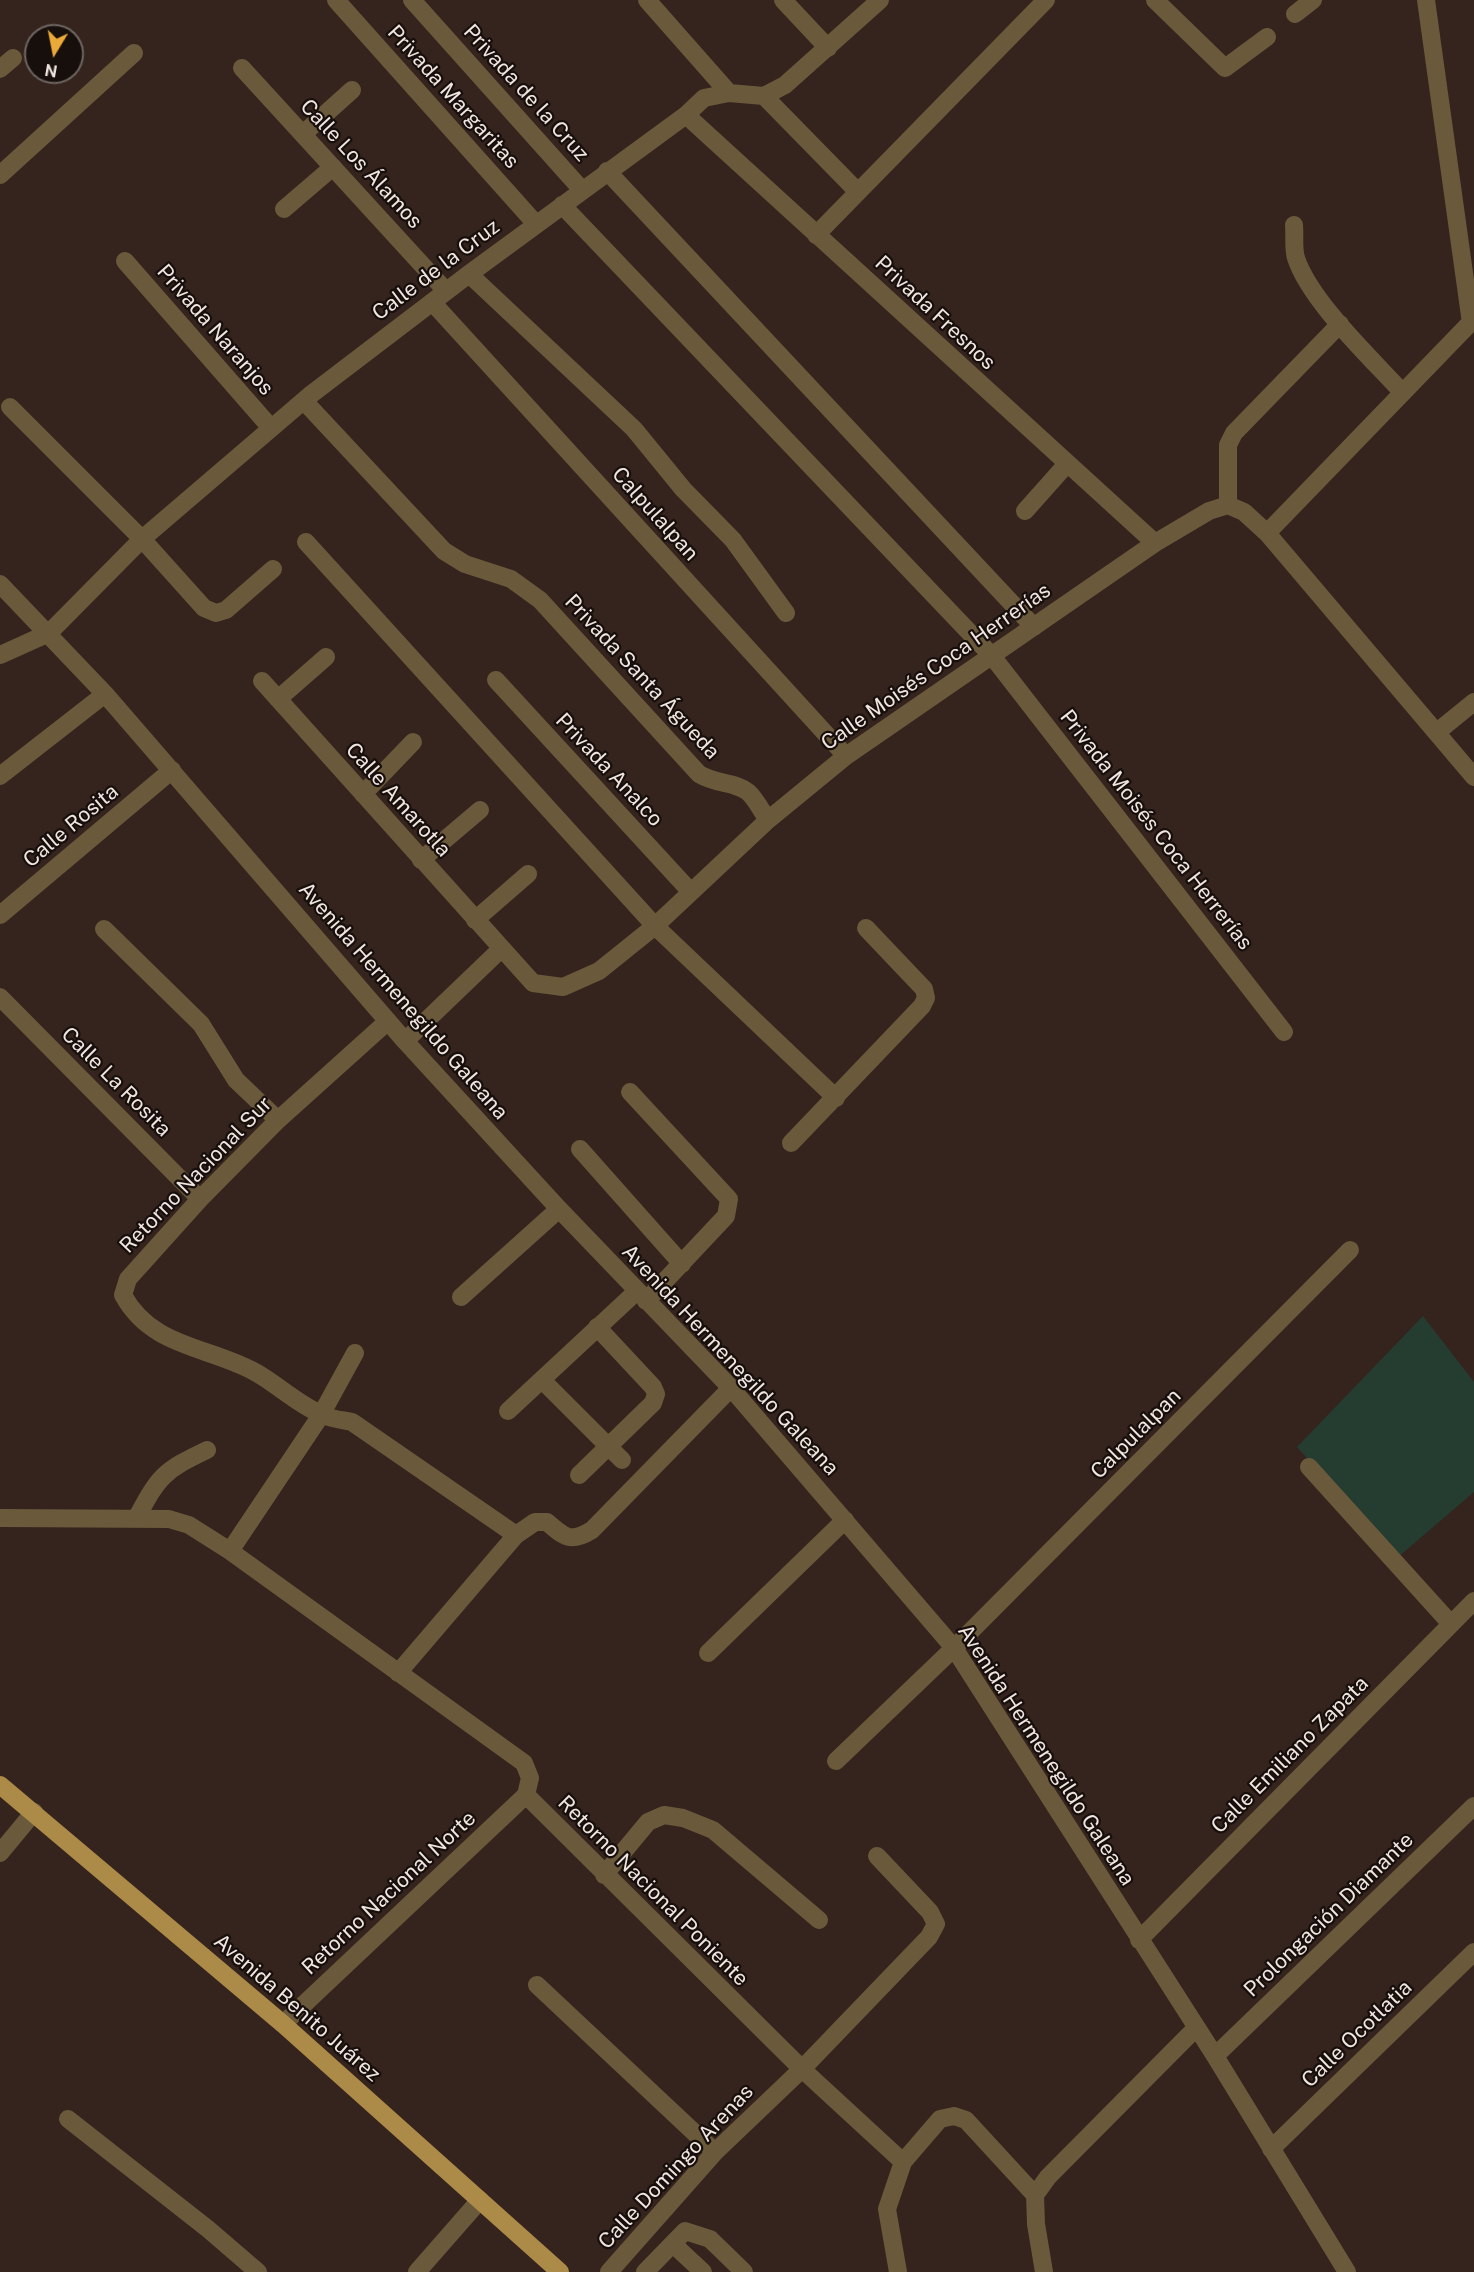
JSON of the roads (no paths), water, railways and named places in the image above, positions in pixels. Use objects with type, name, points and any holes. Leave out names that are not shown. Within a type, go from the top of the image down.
[{"type":"main road","name":"Avenida Benito Juárez","points":[[0,1785],[283,2024],[560,2272]]},
{"type":"street","name":"Privada Margaritas","points":[[336,0],[536,224]]},
{"type":"street","name":"Privada de la Cruz","points":[[412,0],[582,190]]},
{"type":"street","points":[[647,0],[729,93]]},
{"type":"street","points":[[783,0],[828,48]]},
{"type":"street","points":[[858,192],[764,96],[785,85],[880,0]]},
{"type":"street","points":[[816,235],[1046,0]]},
{"type":"street","points":[[1155,0],[1225,68],[1267,37]]},
{"type":"street","points":[[1295,14],[1312,0]]},
{"type":"street","points":[[1267,533],[1472,321],[1426,0]]},
{"type":"street","points":[[0,175],[134,53]]},
{"type":"street","name":"Calle Los Álamos","points":[[242,68],[333,167],[439,296]]},
{"type":"street","points":[[303,134],[352,90]]},
{"type":"street","name":"Calle de la Cruz","points":[[49,633],[142,539],[304,400],[439,296],[686,115],[704,98],[729,93],[764,96]]},
{"type":"street","name":"Privada Fresnos","points":[[686,115],[1066,465],[1155,543]]},
{"type":"street","points":[[284,208],[333,167]]},
{"type":"street","points":[[607,171],[1034,627]]},
{"type":"street","name":"Privada Moisés Coca Herrerías","points":[[562,205],[992,656],[1284,1032]]},
{"type":"street","points":[[1294,225],[1296,256],[1305,279],[1340,324],[1402,392]]},
{"type":"street","name":"Privada Naranjos","points":[[125,261],[271,429]]},
{"type":"street","points":[[469,274],[634,429],[683,489],[733,540],[786,613]]},
{"type":"street","name":"Calpulalpan","points":[[439,296],[846,756]]},
{"type":"street","points":[[1340,324],[1233,433],[1228,446],[1228,505],[1244,512],[1267,533],[1474,777]]},
{"type":"street","name":"Privada Santa Águeda","points":[[304,400],[444,551],[465,564],[511,579],[540,600],[699,774],[713,783],[732,784],[749,793],[768,820]]},
{"type":"street","points":[[10,407],[142,539],[204,608],[216,613],[226,610],[273,569]]},
{"type":"street","points":[[1025,511],[1066,465]]},
{"type":"street","name":"Calle Moisés Coca Herrerías","points":[[501,949],[533,983],[563,987],[598,971],[655,926],[768,820],[846,756],[1155,543],[1209,511],[1228,505]]},
{"type":"street","points":[[306,542],[655,926],[836,1098]]},
{"type":"street","name":"Avenida Hermenegildo Galeana","points":[[0,584],[105,694],[405,1041],[560,1209],[731,1388],[954,1648],[1139,1941],[1215,2056],[1347,2272]]},
{"type":"street","points":[[0,655],[49,633]]},
{"type":"street","points":[[278,699],[326,657]]},
{"type":"street","name":"Privada Analco","points":[[496,680],[690,891]]},
{"type":"street","name":"Calle Amarotla","points":[[262,681],[501,949]]},
{"type":"street","points":[[0,776],[105,694]]},
{"type":"street","points":[[1437,732],[1474,702]]},
{"type":"street","points":[[363,794],[414,742]]},
{"type":"street","name":"Calle Rosita","points":[[0,915],[172,770]]},
{"type":"street","points":[[421,860],[480,810]]},
{"type":"street","points":[[475,921],[528,874]]},
{"type":"street","points":[[791,1143],[922,1006],[926,998],[924,989],[866,928]]},
{"type":"street","points":[[104,929],[201,1024],[236,1080],[278,1120]]},
{"type":"street","points":[[405,1041],[501,949]]},
{"type":"street","name":"Calle La Rosita","points":[[0,997],[200,1199]]},
{"type":"street","name":"Retorno Nacional Sur","points":[[388,1020],[278,1120],[200,1199],[128,1279],[123,1295],[132,1311],[186,1348],[254,1371],[321,1415],[352,1422],[516,1535]]},
{"type":"street","points":[[508,1411],[597,1327],[642,1296],[682,1264],[726,1216],[729,1199],[630,1092]]},
{"type":"street","points":[[580,1149],[682,1264]]},
{"type":"street","points":[[461,1297],[560,1209]]},
{"type":"street","name":"Calpulalpan","points":[[836,1761],[954,1648],[1350,1250]]},
{"type":"street","points":[[579,1475],[653,1403],[656,1394],[653,1387],[597,1327]]},
{"type":"street","points":[[230,1551],[321,1415],[355,1353]]},
{"type":"street","points":[[542,1380],[622,1460]]},
{"type":"street","points":[[398,1673],[516,1535],[535,1522],[547,1522],[563,1536],[578,1539],[592,1530],[731,1388]]},
{"type":"street","points":[[136,1519],[156,1482],[177,1465],[207,1450]]},
{"type":"street","points":[[1309,1467],[1451,1624]]},
{"type":"street","name":"Retorno Nacional Poniente","points":[[0,1518],[170,1519],[189,1525],[230,1551],[524,1763],[530,1778],[526,1795],[604,1875],[802,2069],[903,2162]]},
{"type":"street","points":[[708,1653],[845,1520]]},
{"type":"street","name":"Calle Emiliano Zapata","points":[[1139,1941],[1474,1601]]},
{"type":"street","name":"Retorno Nacional Norte","points":[[283,2024],[526,1795]]},
{"type":"street","name":"Prolongación Diamante","points":[[1215,2056],[1474,1806]]},
{"type":"street","points":[[0,1853],[34,1812]]},
{"type":"street","points":[[604,1875],[648,1822],[664,1815],[683,1818],[713,1830],[819,1920]]},
{"type":"street","name":"Calle Domingo Arenas","points":[[609,2272],[716,2152],[802,2069],[929,1936],[936,1924],[930,1912],[877,1856]]},
{"type":"street","name":"Calle Ocotlatia","points":[[1271,2149],[1474,1952]]},
{"type":"street","points":[[537,1984],[716,2152]]},
{"type":"street","points":[[1044,2272],[1035,2224],[1035,2195],[1048,2177],[1196,2028]]},
{"type":"street","points":[[898,2272],[887,2209],[903,2162],[940,2119],[954,2116],[966,2120],[1035,2195]]},
{"type":"street","points":[[68,2119],[208,2229],[258,2272]]},
{"type":"street","points":[[417,2272],[480,2200]]},
{"type":"street","points":[[645,2272],[685,2231],[710,2240],[744,2272]]},
{"type":"street","points":[[672,2244],[703,2272]]}]
